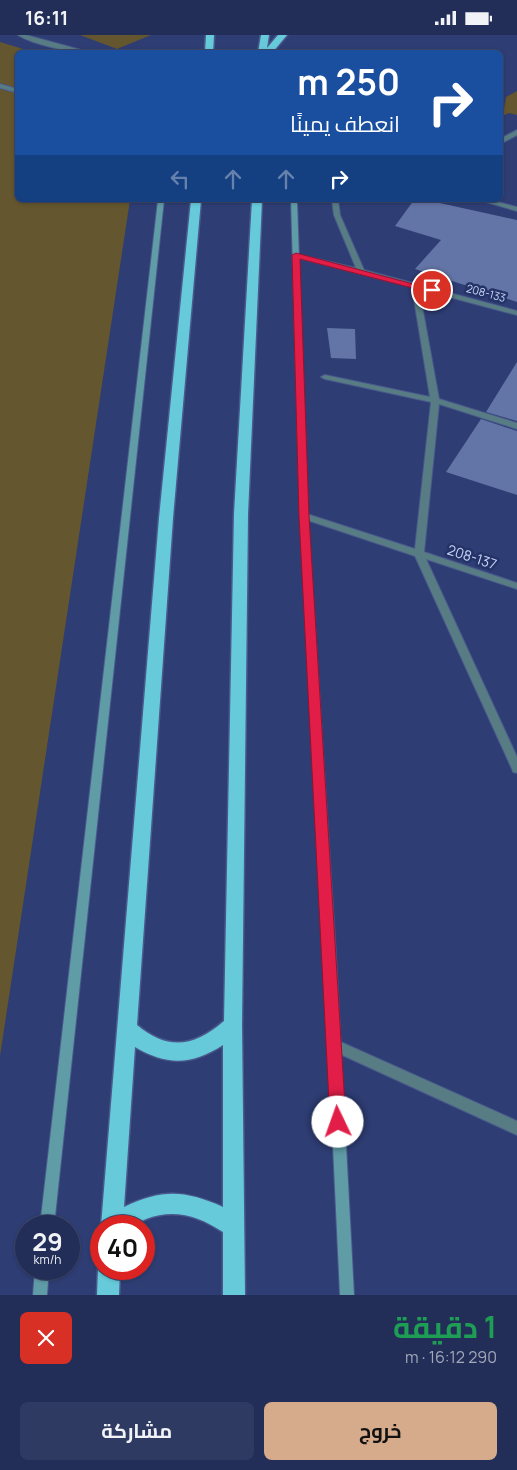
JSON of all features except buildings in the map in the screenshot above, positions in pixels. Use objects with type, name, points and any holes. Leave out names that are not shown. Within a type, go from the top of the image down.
[{"type":"highway","points":[[208,50],[210,35]]},
{"type":"highway","points":[[262,50],[265,35]]},
{"type":"highway","points":[[270,50],[283,35]]},
{"type":"highway","points":[[113,1215],[166,518],[196,202]]},
{"type":"highway","points":[[234,1295],[232,1225],[233,1025],[241,514],[257,202]]},
{"type":"highway","points":[[126,1028],[138,1040],[153,1049],[171,1053],[189,1052],[206,1046],[221,1037],[233,1025]]},
{"type":"highway","points":[[129,1215],[152,1205],[174,1203],[195,1205],[214,1213],[232,1225]]},
{"type":"highway","points":[[108,1295],[109,1280]]},
{"type":"street","points":[[20,35],[77,50]]},
{"type":"street","points":[[0,85],[15,90]]},
{"type":"street","points":[[503,140],[517,132]]},
{"type":"street","points":[[48,1215],[161,202]]},
{"type":"street","points":[[294,202],[304,516],[347,1295]]},
{"type":"street","points":[[335,202],[337,215],[361,271]]},
{"type":"street","points":[[490,202],[517,209]]},
{"type":"street","name":"208-133","points":[[296,255],[517,313]]},
{"type":"street","points":[[415,285],[435,400],[419,554],[517,769]]},
{"type":"street","points":[[325,377],[435,400],[517,426]]},
{"type":"street","name":"208-137","points":[[304,516],[517,587]]},
{"type":"street","points":[[334,1045],[517,1128]]},
{"type":"street","points":[[40,1295],[41,1280]]},
{"type":"shaded area","points":[[80,35],[151,35],[117,49]]},
{"type":"shaded area","points":[[0,42],[26,50],[15,50],[15,202],[130,202],[0,1056]]},
{"type":"shaded area","points":[[517,91],[517,115],[509,113],[503,116],[506,97]]},
{"type":"route","points":[[338,1122],[304,516],[296,255],[432,290]]}]
